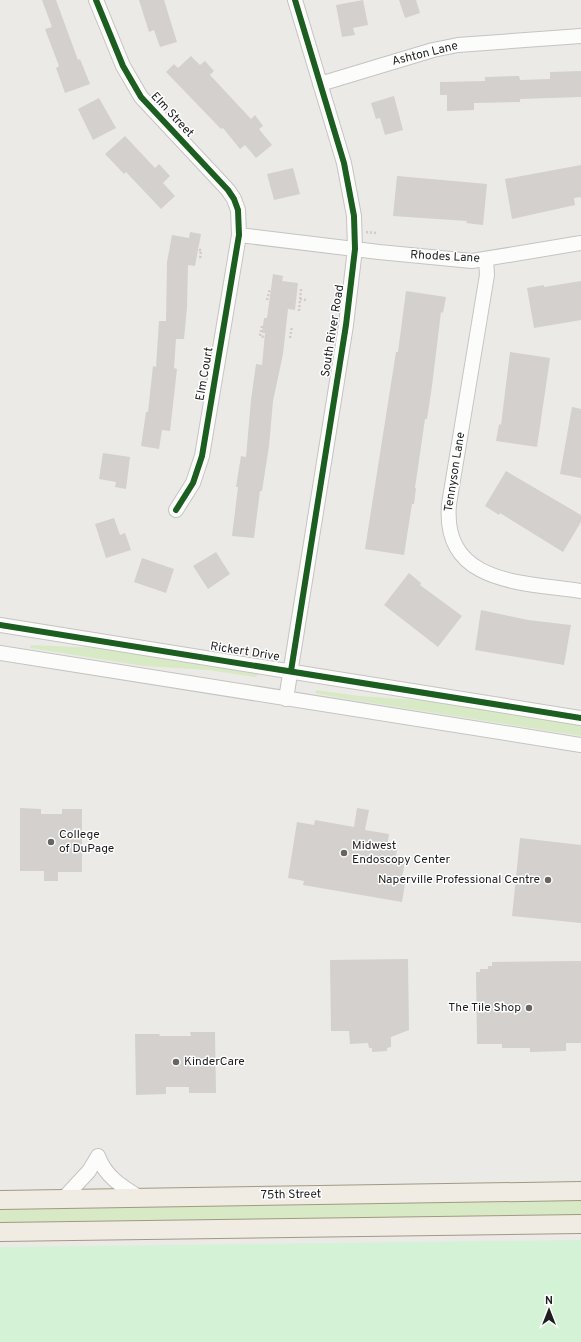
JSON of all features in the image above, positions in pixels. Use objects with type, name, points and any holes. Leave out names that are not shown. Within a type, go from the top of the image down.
[{"type":"main road","name":"75th Street","points":[[0,1200],[581,1190]]},
{"type":"main road","points":[[0,1232],[581,1224]]},
{"type":"street","name":"Elm Street","points":[[96,0],[123,66],[141,97],[228,190],[234,199],[238,210],[239,235]]},
{"type":"street","name":"South River Road","points":[[286,699],[346,325],[355,249],[354,216],[349,184],[295,0]]},
{"type":"street","name":"Ashton Lane","points":[[320,84],[433,50],[458,45],[581,36]]},
{"type":"street","points":[[239,235],[355,249]]},
{"type":"street","name":"Elm Court","points":[[176,510],[193,483],[202,456],[239,235]]},
{"type":"street","name":"Rhodes Lane","points":[[355,249],[472,261],[581,243]]},
{"type":"street","name":"Tennyson Lane","points":[[486,259],[487,275],[449,504],[448,517],[450,532],[468,563],[484,573],[507,579],[581,590]]},
{"type":"street","name":"Rickert Drive","points":[[0,625],[290,670],[581,718]]},
{"type":"street","points":[[0,653],[581,745]]},
{"type":"street","points":[[63,1198],[89,1171],[98,1156],[102,1167],[116,1182],[139,1197]]},
{"type":"path","points":[[199,250],[201,250],[200,260]]},
{"type":"path","points":[[267,300],[270,289]]},
{"type":"path","points":[[299,311],[301,289]]},
{"type":"path","points":[[296,302],[306,300]]},
{"type":"path","points":[[262,326],[260,336],[267,338]]},
{"type":"path","points":[[290,338],[289,331],[292,326]]},
{"type":"green space","points":[[31,645],[102,648],[258,674],[255,677],[208,670],[144,666],[30,648]]},
{"type":"green space","points":[[316,690],[359,696],[434,701],[581,725],[581,736],[340,698],[315,693]]},
{"type":"green space","points":[[581,1198],[581,1216],[0,1225],[0,1207]]},
{"type":"green space","points":[[581,1240],[581,1342],[0,1342],[0,1247]]},
{"type":"building","points":[[42,0],[56,0],[78,60],[80,59],[90,84],[65,93],[56,68],[59,66],[45,29],[52,27]]},
{"type":"building","points":[[139,0],[164,0],[177,42],[160,47],[154,30],[149,32]]},
{"type":"building","points":[[363,0],[368,25],[353,28],[355,35],[342,37],[336,5]]},
{"type":"building","points":[[399,0],[416,0],[420,13],[405,18]]},
{"type":"building","points":[[191,56],[200,65],[205,61],[214,71],[210,75],[251,119],[255,115],[263,126],[259,129],[272,145],[256,158],[245,145],[240,149],[223,128],[221,129],[166,72],[174,64],[178,68]]},
{"type":"building","points":[[581,71],[581,97],[520,99],[520,102],[474,103],[474,110],[447,111],[447,95],[440,95],[440,82],[485,81],[485,77],[519,76],[520,80],[550,79],[550,72]]},
{"type":"building","points":[[394,96],[403,130],[385,135],[380,118],[376,119],[371,103]]},
{"type":"building","points":[[99,98],[116,128],[93,140],[78,109]]},
{"type":"building","points":[[125,136],[155,168],[159,164],[170,176],[163,183],[175,196],[161,209],[126,172],[124,174],[105,154]]},
{"type":"building","points":[[581,165],[581,197],[574,198],[575,205],[512,219],[505,179]]},
{"type":"building","points":[[293,168],[300,194],[274,200],[267,174]]},
{"type":"building","points":[[397,176],[487,184],[483,225],[466,223],[467,221],[393,216]]},
{"type":"building","points":[[190,232],[201,234],[195,266],[188,265],[187,307],[184,339],[176,339],[174,368],[177,369],[170,431],[162,430],[159,449],[141,446],[146,412],[148,412],[153,366],[156,367],[159,321],[166,321],[167,262],[172,235],[189,238]]},
{"type":"building","points":[[273,274],[283,276],[282,281],[298,283],[295,310],[288,309],[283,354],[273,401],[269,446],[262,491],[260,491],[254,538],[232,536],[238,487],[236,487],[241,456],[246,457],[256,364],[262,365],[265,333],[262,333],[264,318],[267,318]]},
{"type":"building","points":[[581,281],[581,320],[534,328],[527,288]]},
{"type":"building","points":[[406,291],[446,297],[443,313],[441,312],[427,419],[425,419],[414,504],[412,504],[404,555],[365,549],[396,352],[398,352]]},
{"type":"building","points":[[510,352],[550,358],[537,447],[496,441],[499,424],[501,425]]},
{"type":"building","points":[[572,407],[581,409],[581,478],[560,474]]},
{"type":"building","points":[[103,453],[130,457],[126,489],[115,487],[116,482],[99,479]]},
{"type":"building","points":[[506,471],[581,515],[581,522],[563,552],[500,513],[499,515],[485,506]]},
{"type":"building","points":[[114,518],[120,535],[125,533],[131,550],[106,558],[95,524]]},
{"type":"building","points":[[216,552],[230,574],[208,589],[193,566]]},
{"type":"building","points":[[142,558],[174,569],[166,593],[134,582]]},
{"type":"building","points":[[409,573],[421,583],[420,585],[462,616],[438,647],[384,605]]},
{"type":"building","points":[[481,610],[528,620],[571,625],[564,665],[475,650]]},
{"type":"building","name":"College of DuPage","points":[[20,808],[41,809],[41,814],[62,814],[62,809],[82,809],[82,872],[58,872],[58,881],[44,881],[44,871],[20,871]]},
{"type":"building","name":"Midwest Endoscopy Center","points":[[357,808],[369,810],[365,830],[389,834],[387,847],[397,849],[396,856],[406,858],[402,877],[406,878],[402,902],[303,885],[304,881],[288,878],[297,822],[314,825],[315,820],[354,827]]},
{"type":"building","name":"Naperville Professional Centre","points":[[520,838],[581,845],[581,923],[512,916]]},
{"type":"building","points":[[408,959],[409,1030],[391,1037],[391,1047],[387,1048],[387,1051],[372,1052],[372,1048],[369,1048],[368,1043],[350,1044],[349,1031],[331,1031],[330,960]]},
{"type":"building","name":"The Tile Shop","points":[[581,961],[581,1043],[566,1043],[566,1051],[530,1052],[530,1048],[502,1048],[502,1044],[477,1044],[476,972],[480,972],[480,969],[488,969],[488,966],[492,966],[492,962]]},
{"type":"building","name":"KinderCare","points":[[190,1032],[215,1032],[216,1093],[189,1093],[189,1087],[166,1087],[166,1094],[136,1095],[135,1034],[191,1036]]},
{"type":"cycle path","points":[[96,0],[123,66],[141,97],[228,190],[234,199],[238,210],[239,235],[202,456],[193,483],[176,510]]},
{"type":"cycle path","points":[[291,671],[346,325],[355,249],[354,216],[344,163],[295,0]]},
{"type":"cycle path","points":[[0,625],[581,718]]},
{"type":"place","name":"College of DuPage","points":[[51,842]]},
{"type":"place","name":"Midwest Endoscopy Center","points":[[344,853]]},
{"type":"place","name":"Naperville Professional Centre","points":[[548,880]]},
{"type":"place","name":"The Tile Shop","points":[[529,1008]]},
{"type":"place","name":"KinderCare","points":[[176,1062]]}]
